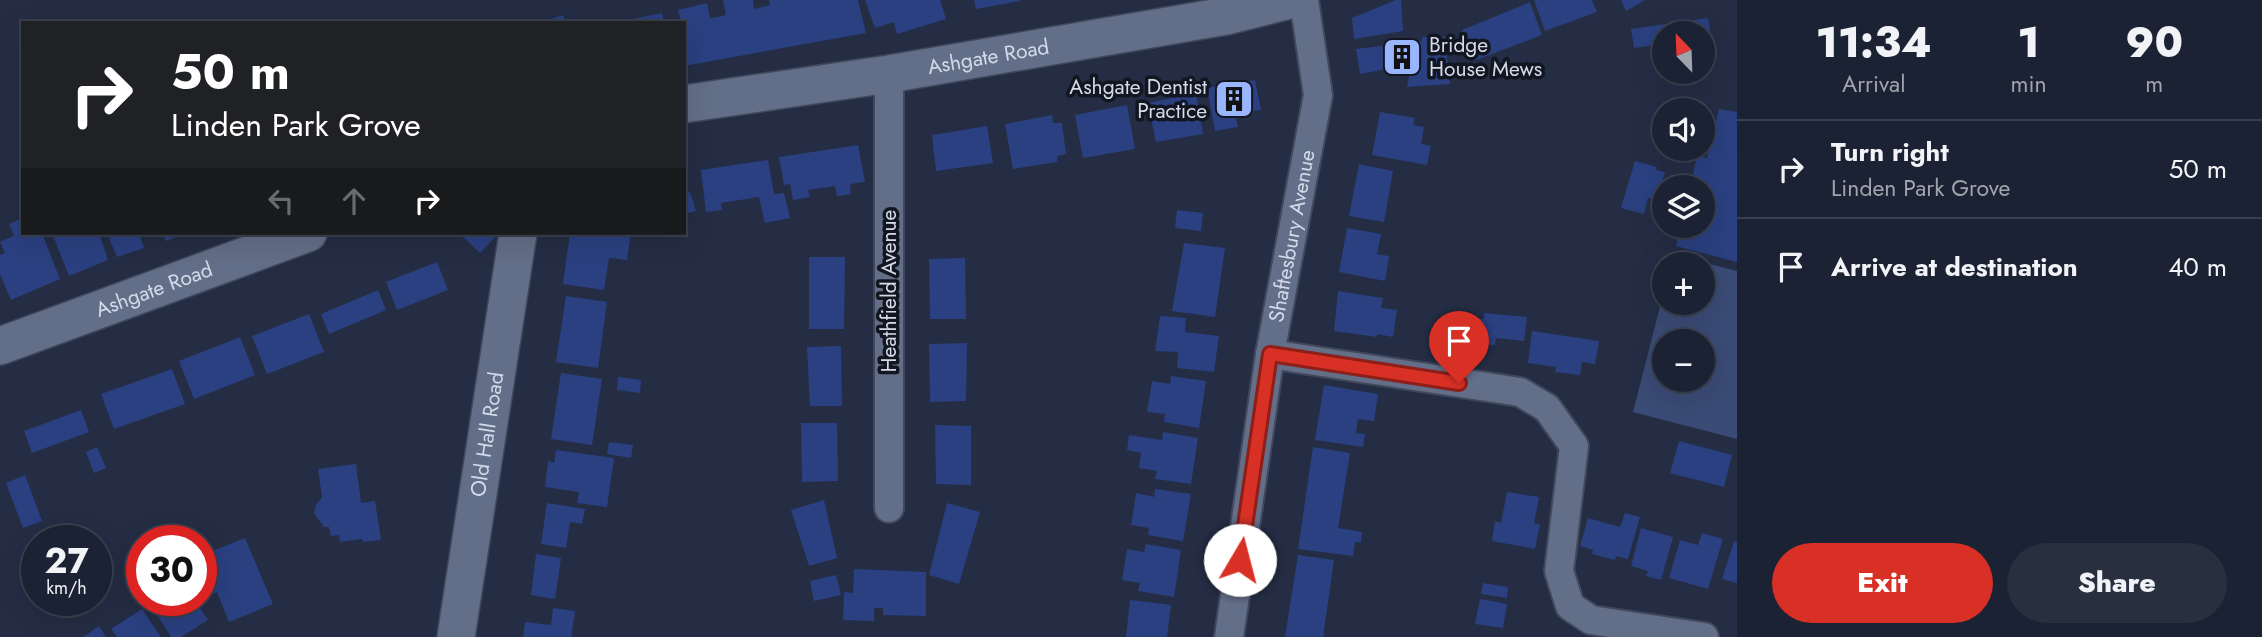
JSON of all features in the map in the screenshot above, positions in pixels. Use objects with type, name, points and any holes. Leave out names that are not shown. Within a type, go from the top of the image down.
[{"type":"street","name":"Ashgate Road","points":[[686,104],[889,74],[1226,16],[1289,0]]},
{"type":"street","name":"Shaftesbury Avenue","points":[[1228,637],[1270,354],[1318,95],[1304,0]]},
{"type":"street","name":"Heathfield Avenue","points":[[889,74],[889,508]]},
{"type":"street","name":"Ashgate Road","points":[[0,346],[303,235]]},
{"type":"street","name":"Old Hall Road","points":[[456,637],[518,235]]},
{"type":"street","points":[[1270,354],[1520,391],[1547,408],[1574,446],[1559,571],[1570,606],[1591,620],[1704,637]]},
{"type":"shaded area","points":[[1715,265],[1737,271],[1737,439],[1633,412],[1652,338],[1652,392],[1715,392],[1715,329],[1654,329],[1658,315],[1715,315]]},
{"type":"building","points":[[723,0],[753,0],[754,9],[770,5],[769,0],[858,0],[866,33],[686,66],[686,21],[681,21],[678,10],[707,3],[710,18],[726,15]]},
{"type":"building","points":[[865,0],[940,0],[946,19],[897,34],[894,22],[875,28]]},
{"type":"building","points":[[974,0],[1020,0],[1020,1],[976,9]]},
{"type":"building","points":[[1401,0],[1403,31],[1354,39],[1352,18]]},
{"type":"building","points":[[1534,0],[1592,0],[1597,12],[1545,31]]},
{"type":"building","points":[[1621,0],[1645,0],[1626,11]]},
{"type":"building","points":[[1530,2],[1542,35],[1474,61],[1462,30]]},
{"type":"building","points":[[662,13],[664,21],[634,21]]},
{"type":"building","points":[[563,15],[565,21],[545,21]]},
{"type":"building","points":[[1708,18],[1708,21],[1687,21]]},
{"type":"building","points":[[1652,26],[1652,46],[1634,48],[1631,29]]},
{"type":"building","name":"Bridge House Mews","points":[[1422,37],[1445,37],[1450,84],[1407,87],[1410,71],[1395,73],[1393,68],[1360,74],[1356,49],[1422,41]]},
{"type":"building","name":"Ashgate Dentist Practice","points":[[1255,80],[1261,110],[1235,114],[1238,127],[1215,131],[1207,88]]},
{"type":"building","points":[[1196,93],[1203,134],[1156,142],[1148,103]]},
{"type":"building","points":[[1127,105],[1135,149],[1083,158],[1075,115]]},
{"type":"building","points":[[1719,109],[1737,112],[1737,262],[1715,256],[1715,252],[1699,252],[1676,246],[1678,238],[1715,238],[1715,175],[1693,175],[1696,161],[1715,161],[1715,125]]},
{"type":"building","points":[[1380,112],[1415,118],[1413,125],[1424,127],[1421,144],[1431,146],[1427,165],[1372,155]]},
{"type":"building","points":[[1052,115],[1053,123],[1062,123],[1066,154],[1057,156],[1057,162],[1013,169],[1005,124]]},
{"type":"building","points":[[987,126],[993,163],[936,171],[932,135]]},
{"type":"building","points":[[858,145],[865,182],[850,184],[851,194],[837,196],[835,186],[808,190],[810,197],[793,200],[790,184],[784,185],[779,157]]},
{"type":"building","points":[[768,160],[774,194],[784,193],[790,218],[765,223],[759,197],[721,203],[722,210],[706,212],[701,170]]},
{"type":"building","points":[[1635,161],[1665,172],[1664,175],[1652,175],[1652,199],[1648,198],[1644,214],[1621,208]]},
{"type":"building","points":[[1359,164],[1393,171],[1384,222],[1349,216]]},
{"type":"building","points":[[690,192],[696,211],[686,214],[686,193]]},
{"type":"building","points":[[1177,210],[1203,213],[1201,231],[1175,228]]},
{"type":"building","points":[[21,219],[21,235],[43,235],[60,279],[11,300],[0,274],[0,255],[5,253],[0,242],[14,236],[9,224]]},
{"type":"building","points":[[1347,228],[1381,234],[1377,254],[1389,256],[1385,281],[1339,272]]},
{"type":"building","points":[[100,235],[108,260],[69,276],[53,236]]},
{"type":"building","points":[[108,235],[140,235],[144,248],[117,257]]},
{"type":"building","points":[[163,235],[181,235],[166,241]]},
{"type":"building","points":[[461,235],[496,236],[480,253]]},
{"type":"building","points":[[570,235],[631,235],[627,260],[609,258],[604,290],[563,284]]},
{"type":"building","points":[[1184,243],[1225,248],[1215,317],[1172,311]]},
{"type":"building","points":[[809,257],[845,257],[844,329],[809,329]]},
{"type":"building","points":[[965,258],[966,319],[930,319],[929,259]]},
{"type":"building","points":[[437,262],[448,290],[397,310],[386,282]]},
{"type":"building","points":[[378,290],[386,310],[329,334],[321,314]]},
{"type":"building","points":[[1338,291],[1383,298],[1381,308],[1397,310],[1393,337],[1334,331]]},
{"type":"building","points":[[566,296],[607,302],[598,368],[556,362]]},
{"type":"building","points":[[1484,313],[1527,317],[1524,341],[1496,338],[1495,345],[1481,344],[1479,358],[1442,353],[1447,314],[1484,319]]},
{"type":"building","points":[[309,314],[324,352],[267,374],[252,336]]},
{"type":"building","points":[[1160,316],[1186,318],[1185,332],[1219,336],[1214,372],[1177,368],[1178,352],[1155,351]]},
{"type":"building","points":[[1532,331],[1599,341],[1595,364],[1582,362],[1580,375],[1555,372],[1556,367],[1528,363]]},
{"type":"building","points":[[240,337],[255,375],[194,399],[179,361]]},
{"type":"building","points":[[967,343],[966,401],[930,402],[929,344]]},
{"type":"building","points":[[841,346],[842,406],[810,406],[807,347]]},
{"type":"building","points":[[172,369],[185,404],[114,429],[101,394]]},
{"type":"building","points":[[561,373],[602,379],[592,445],[551,439]]},
{"type":"building","points":[[1171,376],[1206,381],[1199,428],[1164,422],[1165,414],[1147,412],[1152,381],[1170,384]]},
{"type":"building","points":[[618,377],[641,380],[640,393],[617,390]]},
{"type":"building","points":[[1324,385],[1378,394],[1374,421],[1358,419],[1356,433],[1365,434],[1363,447],[1315,440]]},
{"type":"building","points":[[81,410],[89,432],[32,453],[24,431]]},
{"type":"building","points":[[801,423],[837,423],[838,481],[802,482]]},
{"type":"building","points":[[935,425],[971,426],[971,485],[936,484]]},
{"type":"building","points":[[1163,432],[1198,438],[1191,484],[1155,479],[1157,471],[1139,468],[1141,453],[1127,450],[1129,435],[1162,440]]},
{"type":"building","points":[[1679,441],[1732,455],[1724,487],[1670,473]]},
{"type":"building","points":[[609,442],[633,445],[631,458],[607,454]]},
{"type":"building","points":[[97,447],[106,468],[94,473],[86,452]]},
{"type":"building","points":[[1313,447],[1350,453],[1338,528],[1362,532],[1361,542],[1355,542],[1353,556],[1298,549]]},
{"type":"building","points":[[556,450],[614,458],[607,507],[577,503],[579,492],[545,487],[548,461],[554,463]]},
{"type":"building","points":[[356,464],[361,503],[375,501],[381,540],[340,542],[339,535],[331,536],[329,527],[324,527],[314,513],[322,497],[318,469]]},
{"type":"building","points":[[25,475],[42,521],[22,525],[6,483]]},
{"type":"building","points":[[1155,489],[1191,494],[1183,541],[1148,535],[1149,528],[1131,525],[1136,493],[1154,497]]},
{"type":"building","points":[[1507,492],[1539,497],[1534,523],[1540,524],[1535,549],[1492,541],[1495,521],[1501,523]]},
{"type":"building","points":[[824,500],[837,558],[809,566],[791,510]]},
{"type":"building","points":[[547,503],[585,509],[582,524],[570,522],[566,548],[541,544]]},
{"type":"building","points":[[947,503],[980,512],[959,584],[929,575]]},
{"type":"building","points":[[1625,513],[1640,517],[1628,559],[1616,556],[1615,560],[1592,554],[1593,550],[1580,546],[1588,518],[1620,527]]},
{"type":"building","points":[[1641,528],[1673,537],[1661,580],[1646,576],[1648,571],[1631,566]]},
{"type":"building","points":[[1702,533],[1723,539],[1708,589],[1669,578],[1680,540],[1698,545]]},
{"type":"building","points":[[245,538],[273,604],[229,622],[217,592],[217,549]]},
{"type":"building","points":[[1734,541],[1737,542],[1737,583],[1722,579]]},
{"type":"building","points":[[1146,544],[1181,550],[1174,597],[1138,591],[1140,583],[1122,580],[1127,549],[1144,552]]},
{"type":"building","points":[[536,554],[561,558],[555,599],[531,595]]},
{"type":"building","points":[[1298,555],[1334,560],[1323,637],[1285,637]]},
{"type":"building","points":[[854,569],[926,572],[926,616],[883,615],[883,608],[874,608],[874,621],[843,620],[844,592],[853,593]]},
{"type":"building","points":[[836,575],[841,595],[814,601],[810,581]]},
{"type":"building","points":[[1483,583],[1508,587],[1507,598],[1481,594]]},
{"type":"building","points":[[1480,599],[1507,604],[1503,628],[1475,624]]},
{"type":"building","points":[[1130,600],[1171,605],[1167,637],[1126,637]]},
{"type":"building","points":[[553,608],[575,611],[571,637],[523,637],[525,622],[551,625]]},
{"type":"building","points":[[131,616],[147,616],[161,637],[117,637],[111,629]]},
{"type":"building","points":[[158,616],[205,616],[208,620],[181,637],[171,637]]},
{"type":"building","points":[[99,626],[106,637],[83,637]]},
{"type":"place","name":"Bridge House Mews","points":[[1402,57]]},
{"type":"place","name":"Ashgate Dentist Practice","points":[[1234,99]]},
{"type":"route","points":[[1240,560],[1270,354],[1459,383]]}]
